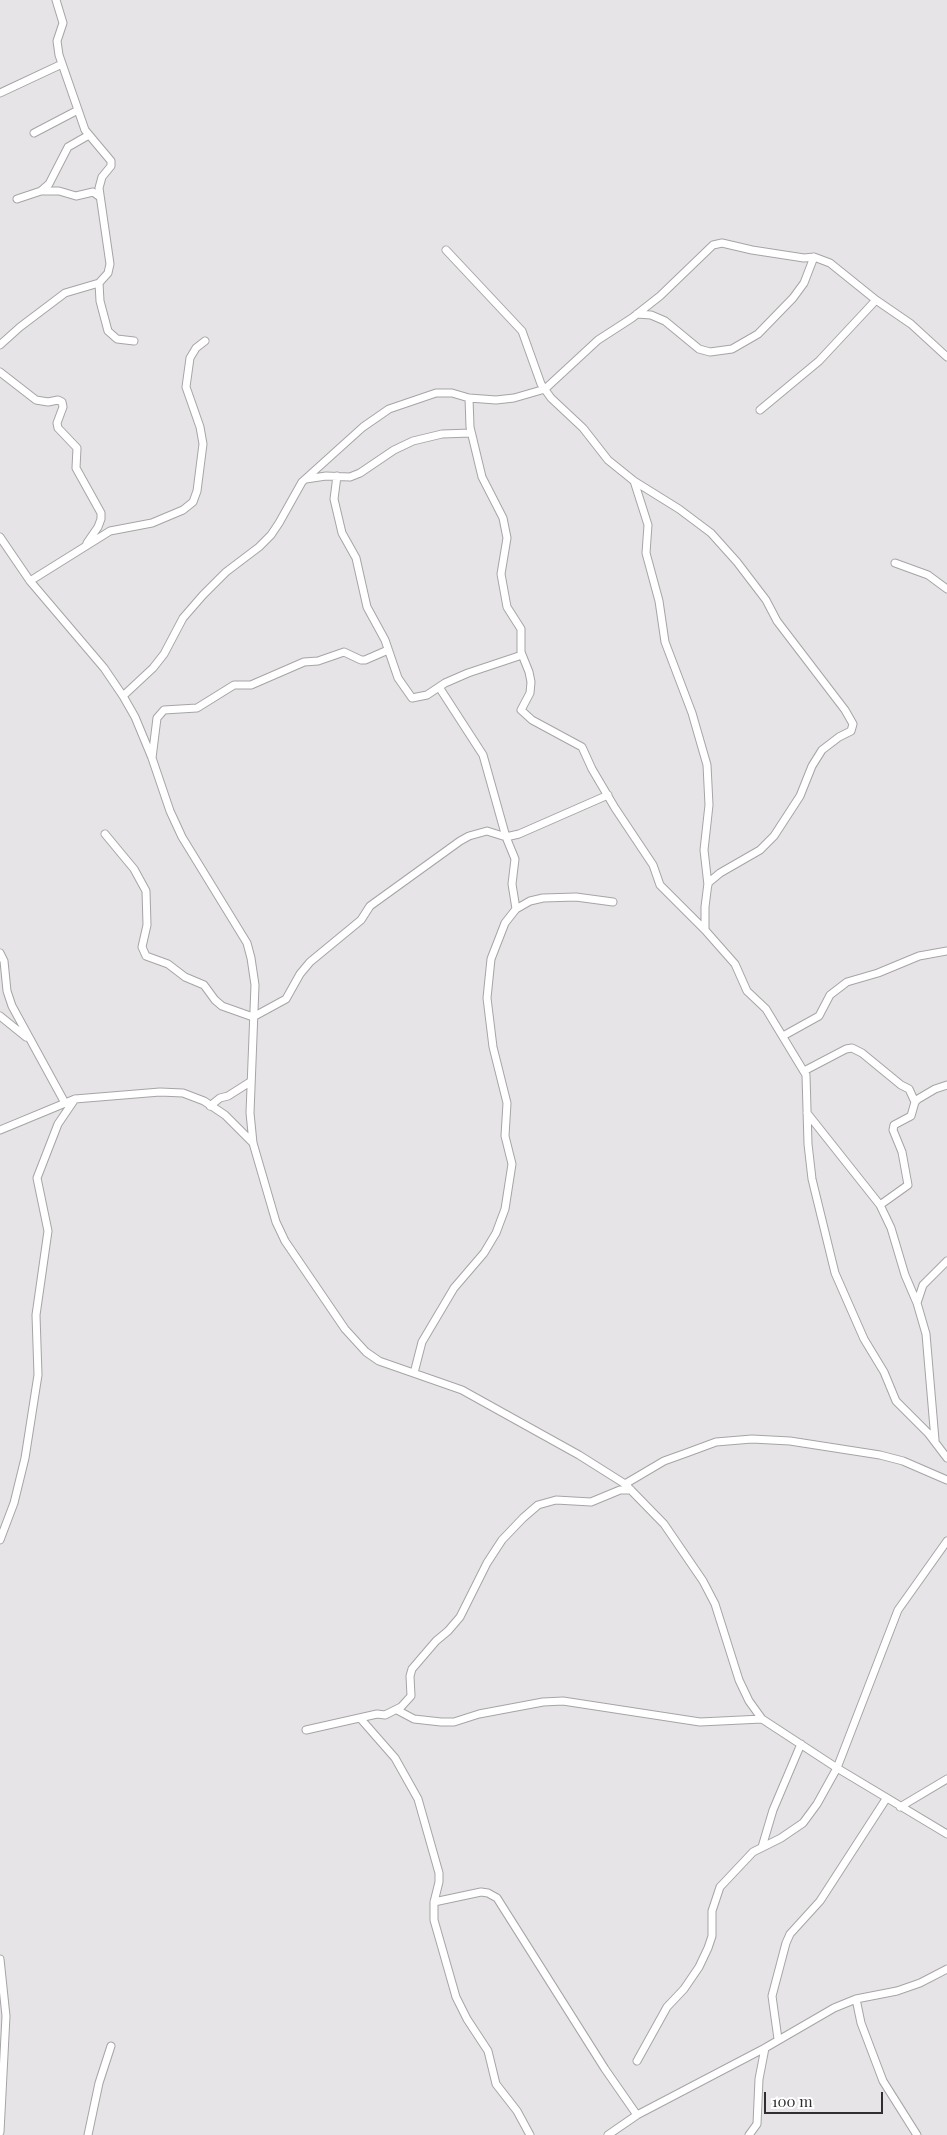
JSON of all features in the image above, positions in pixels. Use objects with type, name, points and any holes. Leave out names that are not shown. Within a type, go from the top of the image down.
[{"type":"street","points":[[0,345],[20,327],[66,293],[99,283],[105,279],[110,264],[100,197],[101,182],[111,166],[111,161],[89,135],[62,64],[57,41],[63,23],[56,0]]},
{"type":"street","points":[[0,93],[62,64]]},
{"type":"street","points":[[34,133],[78,110]]},
{"type":"street","points":[[41,191],[49,184],[68,148],[74,142],[89,135]]},
{"type":"street","points":[[18,199],[41,191],[59,191],[76,196],[93,192],[100,197]]},
{"type":"street","points":[[124,696],[153,668],[164,654],[183,618],[203,594],[226,572],[259,547],[271,535],[299,487],[363,428],[389,409],[436,393],[452,393],[469,398],[496,400],[514,398],[544,389],[598,340],[637,314],[676,282],[713,245],[722,243],[804,258],[814,257],[830,263],[876,300],[911,324],[947,357]]},
{"type":"street","points":[[446,250],[522,331],[536,373],[544,389],[561,409],[583,428],[608,460],[634,481],[700,524],[731,554],[766,600],[777,621],[846,710],[853,724],[851,731],[839,736],[822,750],[812,766],[800,796],[774,836],[760,850],[720,873],[708,885]]},
{"type":"street","points":[[637,314],[651,315],[665,321],[699,350],[710,352],[732,349],[758,334],[793,298],[804,283],[814,257]]},
{"type":"street","points":[[99,283],[100,301],[108,331],[118,339],[134,341]]},
{"type":"street","points":[[760,410],[819,361],[876,300]]},
{"type":"street","points":[[30,581],[110,531],[152,523],[183,510],[193,502],[197,491],[203,444],[200,427],[186,387],[190,358],[196,348],[205,341]]},
{"type":"street","points":[[0,372],[36,400],[48,402],[58,400],[63,404],[57,420],[58,428],[77,448],[75,465],[101,513],[98,527],[86,545]]},
{"type":"street","points":[[469,398],[471,433],[482,477],[503,518],[506,547],[501,574],[506,607],[521,629],[520,646],[532,687],[521,710],[532,720],[582,747],[592,769],[653,865],[660,885],[732,960],[746,991],[766,1009],[804,1071],[807,1082],[808,1144],[812,1179],[835,1272],[864,1339],[884,1372],[896,1401],[935,1441],[947,1458]]},
{"type":"street","points":[[306,479],[350,476],[360,473],[394,450],[426,436],[471,433]]},
{"type":"street","points":[[337,476],[334,499],[340,527],[356,558],[365,600],[372,618],[386,640],[398,678],[412,698],[427,695],[438,687],[468,673],[522,655]]},
{"type":"street","points":[[634,481],[648,525],[646,553],[659,601],[665,642],[692,713],[707,765],[708,805],[704,850],[708,885],[705,907],[705,930]]},
{"type":"street","points":[[0,537],[30,581],[104,668],[124,696],[152,758],[170,811],[182,837],[247,943],[255,984],[250,1082],[250,1113],[253,1143],[276,1222],[285,1241],[340,1322],[366,1352],[379,1360],[462,1390],[580,1455],[625,1484],[664,1524],[703,1581],[715,1604],[738,1680],[749,1701],[762,1719],[836,1768],[947,1834]]},
{"type":"street","points":[[895,563],[928,576],[947,589]]},
{"type":"street","points":[[152,758],[157,718],[164,710],[197,708],[234,685],[251,684],[304,662],[318,661],[344,652],[365,660],[388,650]]},
{"type":"street","points":[[438,687],[483,755],[506,837],[515,859],[512,884],[516,909]]},
{"type":"street","points":[[105,834],[134,869],[146,891],[147,925],[142,947],[146,956],[168,964],[185,977],[204,985],[222,1006],[253,1017],[286,999],[300,974],[310,962],[361,920],[370,906],[460,841],[469,836],[487,831],[506,837],[529,831],[608,795]]},
{"type":"street","points":[[414,1373],[422,1342],[454,1288],[484,1253],[496,1233],[505,1209],[512,1164],[506,1136],[508,1108],[493,1047],[487,982],[491,959],[502,930],[509,916],[516,909],[530,901],[552,897],[613,902]]},
{"type":"street","points":[[783,1036],[819,1016],[830,995],[847,982],[878,973],[919,956],[947,951]]},
{"type":"street","points":[[0,953],[4,961],[9,998],[66,1103]]},
{"type":"street","points":[[0,1016],[31,1040]]},
{"type":"street","points":[[804,1071],[846,1049],[852,1048],[873,1061],[886,1074],[909,1089],[915,1102]]},
{"type":"street","points":[[210,1106],[220,1098],[228,1096],[250,1082]]},
{"type":"street","points":[[880,1205],[908,1185],[906,1168],[893,1128],[896,1123],[911,1116],[915,1102],[928,1092],[947,1085]]},
{"type":"street","points":[[0,1130],[74,1099],[160,1092],[194,1096],[225,1115],[253,1143]]},
{"type":"street","points":[[0,1540],[14,1503],[25,1458],[38,1375],[36,1315],[48,1231],[37,1178],[58,1124],[74,1099]]},
{"type":"street","points":[[807,1112],[880,1205],[891,1228],[926,1334],[935,1441]]},
{"type":"street","points":[[917,1303],[923,1285],[947,1261]]},
{"type":"street","points":[[910,1288],[923,1285]]},
{"type":"street","points":[[625,1484],[664,1461],[716,1442],[752,1439],[790,1441],[880,1455],[903,1461],[947,1480]]},
{"type":"street","points":[[306,1730],[377,1714],[385,1715],[397,1710],[411,1696],[412,1669],[436,1641],[460,1618],[487,1563],[502,1540],[538,1505],[549,1501],[591,1502],[620,1490],[632,1490]]},
{"type":"street","points":[[637,2061],[667,2007],[684,1989],[699,1967],[712,1936],[712,1911],[720,1887],[753,1852],[781,1838],[803,1823],[817,1804],[836,1768],[898,1610],[947,1540]]},
{"type":"street","points":[[397,1710],[414,1719],[454,1722],[479,1714],[525,1705],[563,1701],[700,1722],[762,1719]]},
{"type":"street","points":[[360,1718],[395,1758],[418,1799],[439,1873],[439,1882],[434,1902],[434,1920],[456,1997],[467,2020],[488,2051],[493,2065],[494,2081],[517,2111],[530,2135]]},
{"type":"street","points":[[762,1847],[773,1810],[801,1744]]},
{"type":"street","points":[[900,1807],[947,1779]]},
{"type":"street","points":[[778,2039],[772,1996],[790,1934],[820,1901],[886,1799]]},
{"type":"street","points":[[434,1902],[481,1892],[488,1893],[497,1898],[595,2054],[637,2115]]},
{"type":"street","points":[[0,1959],[6,2016],[0,2132]]},
{"type":"street","points":[[608,2135],[637,2115],[765,2048],[817,2016],[856,1999],[897,1991],[920,1983],[947,1969]]},
{"type":"street","points":[[856,1999],[861,2023],[882,2081],[917,2135]]},
{"type":"street","points":[[88,2135],[99,2083],[111,2046]]},
{"type":"street","points":[[749,2135],[757,2124],[758,2087],[765,2048]]}]
